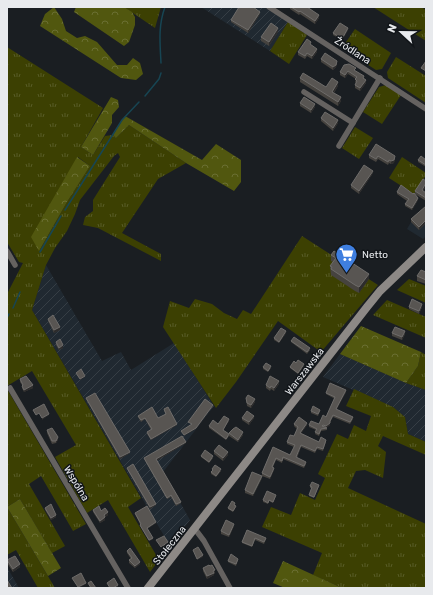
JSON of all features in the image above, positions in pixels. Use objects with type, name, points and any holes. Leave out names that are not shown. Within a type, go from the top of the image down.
[{"type":"main road","name":"Warszawska","points":[[205,515],[380,291],[426,247]]},
{"type":"main road","name":"Stołeczna","points":[[148,588],[205,515]]},
{"type":"street","name":"Źródlana","points":[[270,7],[426,109]]},
{"type":"street","points":[[339,146],[380,78]]},
{"type":"street","points":[[304,92],[353,123]]},
{"type":"street","points":[[7,252],[15,266]]},
{"type":"street","name":"Wspólna","points":[[10,388],[128,588]]},
{"type":"street","points":[[194,529],[204,541],[230,588]]},
{"type":"shaded area","points":[[201,7],[264,7],[288,22],[270,51]]},
{"type":"shaded area","points":[[426,209],[426,236],[423,239],[407,229],[411,222]]},
{"type":"shaded area","points":[[46,265],[102,361],[121,352],[131,370],[174,343],[214,406],[163,472],[190,520],[170,546],[32,310]]},
{"type":"shaded area","points":[[340,354],[406,383],[426,390],[426,442],[408,434],[405,417],[393,407],[323,377]]},
{"type":"shaded area","points":[[7,567],[19,588],[7,588]]},
{"type":"green space","points":[[54,7],[62,19],[66,31],[77,38],[85,36],[97,42],[117,65],[127,65],[133,58],[140,63],[143,74],[136,80],[121,78],[40,26],[45,14]]},
{"type":"green space","points":[[76,7],[124,7],[132,12],[135,17],[135,25],[129,42],[124,46],[74,12]]},
{"type":"green space","points":[[124,7],[161,7],[155,28]]},
{"type":"green space","points":[[373,7],[421,7],[426,10],[426,41]]},
{"type":"green space","points":[[288,22],[307,35],[289,64],[270,51]]},
{"type":"green space","points":[[355,29],[391,53],[382,69],[376,70],[342,48]]},
{"type":"green space","points":[[7,47],[103,108],[81,147],[93,155],[105,136],[113,135],[116,138],[129,125],[186,163],[158,179],[122,233],[161,254],[161,261],[98,228],[83,225],[85,217],[93,211],[93,200],[120,157],[118,153],[114,156],[80,200],[67,231],[55,248],[46,265],[32,310],[141,498],[128,507],[159,560],[150,572],[108,500],[87,513],[55,457],[76,445],[32,371],[7,386],[7,294],[23,263],[19,262],[7,242]],"holes":[[[78,157],[90,166],[67,202],[39,251]]]},
{"type":"green space","points":[[396,57],[426,76],[426,103],[388,78],[387,72]]},
{"type":"green space","points":[[386,85],[401,95],[382,124],[363,112],[379,87]]},
{"type":"green space","points":[[111,97],[118,100],[119,107],[112,115],[112,123],[93,155],[81,147]]},
{"type":"green space","points":[[125,116],[202,160],[216,144],[241,160],[241,182],[234,191],[186,163],[129,125],[116,138],[113,135]]},
{"type":"green space","points":[[355,127],[373,138],[359,159],[342,148]]},
{"type":"green space","points":[[77,157],[90,166],[67,202],[39,251],[31,237]]},
{"type":"green space","points":[[402,157],[426,173],[414,194],[389,178]]},
{"type":"green space","points":[[302,236],[378,285],[321,352],[278,321],[216,408],[163,327],[170,301],[189,308],[195,299],[212,304],[224,313],[237,319],[243,310],[251,314]]},
{"type":"green space","points":[[409,279],[426,286],[426,303],[397,290]]},
{"type":"green space","points":[[387,300],[426,317],[426,338],[373,315]]},
{"type":"green space","points":[[361,326],[421,352],[418,366],[406,383],[340,354]]},
{"type":"green space","points":[[421,352],[426,355],[426,390],[406,383],[418,366]]},
{"type":"green space","points":[[7,389],[86,524],[73,531],[41,476],[29,484],[65,546],[52,553],[20,499],[7,507]]},
{"type":"green space","points":[[354,389],[393,407],[405,417],[408,434],[426,442],[426,455],[383,436],[378,446],[386,452],[383,478],[365,470],[356,471],[348,488],[426,524],[426,588],[342,588],[313,575],[322,553],[262,527],[271,507],[291,515],[300,493],[315,500],[325,478],[318,474],[337,434],[348,439],[354,425],[366,431],[371,416],[346,406]]},
{"type":"green space","points":[[20,499],[61,568],[48,576],[7,507]]},
{"type":"green space","points":[[7,507],[55,588],[38,588],[16,550],[7,555]]},
{"type":"green space","points":[[283,561],[342,588],[285,588],[273,583]]},
{"type":"building","points":[[239,7],[253,7],[260,12],[248,30],[231,20]]},
{"type":"building","points":[[291,7],[307,7],[319,15],[315,21]]},
{"type":"building","points":[[271,23],[278,28],[269,42],[261,37]]},
{"type":"building","points":[[340,23],[348,28],[342,39],[333,33]]},
{"type":"building","points":[[307,39],[311,42],[310,44],[317,49],[312,56],[307,53],[305,56],[298,52]]},
{"type":"building","points":[[325,53],[337,61],[336,65],[333,67],[321,59]]},
{"type":"building","points":[[426,61],[426,71],[421,68]]},
{"type":"building","points":[[349,64],[356,68],[354,70],[364,76],[363,78],[366,80],[360,88],[355,85],[357,81],[355,79],[357,77],[348,71],[345,75],[340,72],[344,65]]},
{"type":"building","points":[[303,73],[326,87],[332,78],[338,82],[332,92],[341,97],[338,102],[300,78]]},
{"type":"building","points":[[304,97],[315,104],[311,110],[300,103]]},
{"type":"building","points":[[325,112],[338,120],[333,128],[321,118]]},
{"type":"building","points":[[376,144],[395,156],[394,160],[389,160],[388,162],[378,156],[376,159],[369,155]]},
{"type":"building","points":[[421,156],[426,160],[426,165],[418,160]]},
{"type":"building","points":[[364,165],[373,171],[359,191],[351,185]]},
{"type":"building","points":[[423,179],[426,183],[422,190],[426,193],[426,198],[415,191]]},
{"type":"building","points":[[401,185],[413,194],[414,193],[418,198],[412,208],[405,204],[409,199],[397,192]]},
{"type":"building","points":[[426,206],[426,220],[419,227],[411,219]]},
{"type":"building","name":"Netto","points":[[334,251],[369,274],[359,287],[331,269],[332,267],[330,266],[336,258],[331,255]]},
{"type":"building","points":[[421,270],[426,272],[426,280],[417,276]]},
{"type":"building","points":[[412,299],[422,304],[419,311],[409,307]]},
{"type":"building","points":[[53,315],[60,327],[54,330],[48,319]]},
{"type":"building","points":[[395,327],[405,331],[402,337],[392,333]]},
{"type":"building","points":[[281,328],[286,331],[279,342],[274,338]]},
{"type":"building","points":[[294,337],[310,348],[307,352],[291,341]]},
{"type":"building","points":[[60,339],[63,345],[59,348],[56,342]]},
{"type":"building","points":[[298,360],[304,364],[298,373],[290,367],[294,361],[296,363]]},
{"type":"building","points":[[266,363],[271,366],[268,371],[263,367]]},
{"type":"building","points":[[81,369],[85,376],[80,379],[76,373]]},
{"type":"building","points":[[26,376],[33,385],[24,390],[20,379]]},
{"type":"building","points":[[270,376],[279,381],[274,388],[271,386],[270,388],[266,385]]},
{"type":"building","points":[[330,383],[346,390],[336,409],[353,417],[350,422],[333,415],[330,423],[326,426],[322,426],[327,428],[321,429],[319,434],[315,432],[317,429],[309,425],[311,421],[319,424],[323,415],[326,417],[335,397],[326,393]]},
{"type":"building","points":[[95,393],[130,452],[120,457],[86,398]]},
{"type":"building","points":[[248,395],[255,399],[251,405],[247,403],[246,398]]},
{"type":"building","points":[[205,399],[213,405],[196,428],[184,435],[181,431],[192,424],[188,422]]},
{"type":"building","points":[[44,404],[49,414],[42,418],[39,413],[36,415],[33,410]]},
{"type":"building","points":[[313,406],[320,410],[318,414],[311,411]]},
{"type":"building","points":[[152,407],[158,418],[166,414],[164,409],[168,407],[177,424],[151,439],[147,432],[152,429],[145,418],[141,420],[138,416]]},
{"type":"building","points":[[247,411],[254,416],[249,422],[242,418]]},
{"type":"building","points":[[224,416],[229,419],[223,430],[229,434],[226,439],[209,426],[213,420],[218,424]]},
{"type":"building","points":[[299,417],[307,423],[300,433],[319,442],[321,437],[326,440],[323,449],[317,447],[315,451],[301,445],[296,457],[306,462],[304,466],[283,457],[282,461],[276,458],[270,477],[262,473],[273,447],[290,455],[295,445],[287,442],[290,435],[294,436],[298,427],[294,424]]},
{"type":"building","points":[[236,427],[243,432],[238,440],[229,433]]},
{"type":"building","points":[[52,428],[58,437],[56,441],[52,441],[47,430]]},
{"type":"building","points":[[182,436],[186,442],[156,459],[181,502],[176,504],[171,495],[167,498],[144,458]]},
{"type":"building","points":[[219,445],[228,452],[223,458],[214,451]]},
{"type":"building","points":[[205,450],[213,456],[209,462],[201,456]]},
{"type":"building","points":[[133,464],[156,504],[150,507],[127,468]]},
{"type":"building","points":[[215,465],[221,469],[216,476],[211,472]]},
{"type":"building","points":[[252,472],[262,476],[253,494],[245,490]]},
{"type":"building","points":[[312,482],[319,485],[314,497],[309,495]]},
{"type":"building","points":[[267,491],[276,495],[273,502],[269,500],[268,503],[263,500]]},
{"type":"building","points":[[232,501],[236,506],[233,511],[228,508]]},
{"type":"building","points":[[51,504],[56,515],[51,518],[45,508]]},
{"type":"building","points":[[99,506],[101,511],[105,508],[108,512],[100,521],[93,510]]},
{"type":"building","points":[[147,506],[156,522],[147,528],[153,538],[149,540],[135,513]]},
{"type":"building","points":[[226,520],[234,524],[229,535],[221,531]]},
{"type":"building","points":[[247,530],[266,538],[264,542],[255,538],[252,546],[242,542]]},
{"type":"building","points":[[164,536],[168,542],[161,547],[156,540]]},
{"type":"building","points":[[198,547],[203,555],[197,559],[193,550]]},
{"type":"building","points":[[130,548],[140,562],[135,566],[129,560],[132,558],[127,551]]},
{"type":"building","points":[[231,554],[238,559],[236,564],[228,561]]},
{"type":"building","points":[[15,556],[20,564],[13,569],[7,560]]},
{"type":"building","points":[[212,565],[215,570],[213,571],[214,573],[207,576],[203,568]]},
{"type":"building","points":[[81,573],[86,583],[78,587],[72,578]]},
{"type":"building","points":[[114,578],[118,585],[110,588],[107,583]]},
{"type":"building","points":[[7,580],[12,588],[7,588]]},
{"type":"building","points":[[91,581],[96,588],[91,588],[88,583]]},
{"type":"waterway","points":[[161,63],[160,28],[165,7]]},
{"type":"waterway","points":[[145,96],[159,79],[161,73]]},
{"type":"waterway","points":[[65,210],[122,120],[139,102]]},
{"type":"waterway","points":[[40,252],[61,216]]},
{"type":"waterway","points":[[13,308],[20,292]]},
{"type":"waterway","points":[[7,318],[9,314]]},
{"type":"place","name":"Netto","points":[[346,274]]}]
